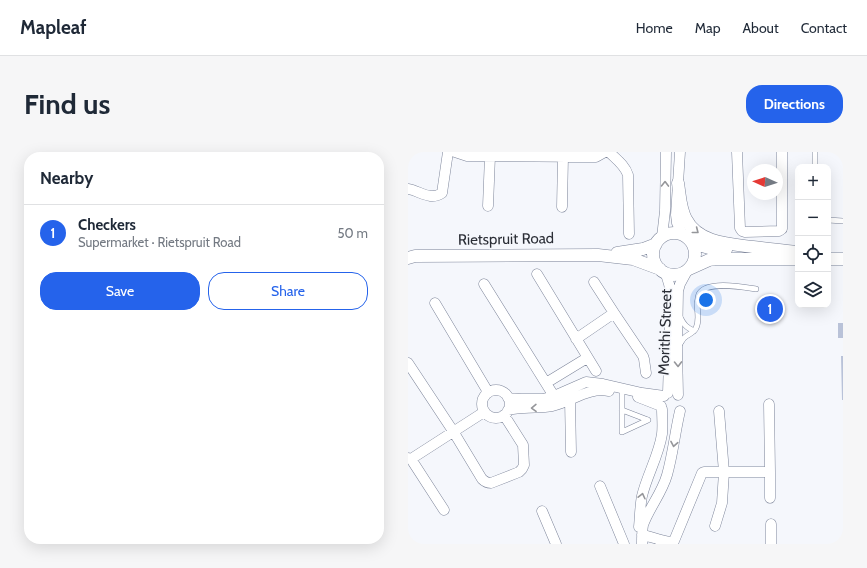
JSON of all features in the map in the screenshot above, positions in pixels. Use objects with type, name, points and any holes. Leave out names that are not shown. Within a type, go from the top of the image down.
[{"type":"street","points":[[408,189],[431,196],[437,196],[442,193],[448,152]]},
{"type":"street","points":[[455,152],[467,156],[563,157],[596,157],[605,152]]},
{"type":"street","points":[[609,152],[622,165],[628,175],[629,234]]},
{"type":"street","points":[[666,152],[665,211],[659,240],[654,250],[656,264],[663,272],[673,275],[681,274],[714,259],[795,254]]},
{"type":"street","points":[[680,152],[676,215],[677,223],[695,252],[694,261],[688,270]]},
{"type":"street","points":[[737,152],[740,228],[744,232],[779,231],[782,229],[782,152]]},
{"type":"street","points":[[488,206],[490,156]]},
{"type":"street","points":[[562,207],[563,157]]},
{"type":"street","points":[[678,183],[685,218],[696,232],[714,241],[795,254]]},
{"type":"street","points":[[659,240],[668,234],[676,233],[715,249],[795,254]]},
{"type":"street","name":"Rietspruit Road","points":[[410,256],[598,254],[643,249],[659,240]]},
{"type":"street","points":[[831,252],[843,252]]},
{"type":"street","name":"Rietspruit Road","points":[[598,254],[632,259],[663,272]]},
{"type":"street","points":[[831,259],[843,259]]},
{"type":"street","name":"Morithi Street","points":[[667,400],[677,348],[678,291],[680,284],[688,270]]},
{"type":"street","name":"Morithi Street","points":[[663,272],[669,284],[671,294],[667,400]]},
{"type":"street","points":[[537,274],[596,371]]},
{"type":"street","points":[[594,282],[643,356],[646,374]]},
{"type":"street","points":[[484,284],[556,400]]},
{"type":"street","points":[[434,303],[488,392]]},
{"type":"street","points":[[576,339],[614,313]]},
{"type":"street","points":[[546,383],[587,358]]},
{"type":"street","points":[[408,363],[485,482],[488,483],[492,483],[519,472],[524,465],[523,445],[506,412],[509,402],[508,398],[505,393],[500,390],[488,392],[482,401],[482,407],[488,416],[494,418],[499,417],[506,412],[523,408],[545,408],[556,400],[568,395],[598,390],[622,391],[642,398],[667,400]]},
{"type":"street","points":[[568,395],[571,452]]},
{"type":"street","name":"Morithi Street","points":[[667,400],[681,397],[683,404],[680,411]]},
{"type":"street","points":[[508,398],[556,400]]},
{"type":"street","points":[[667,400],[664,411],[670,414],[680,411]]},
{"type":"street","points":[[641,541],[638,534],[641,503],[646,482],[660,442],[667,400]]},
{"type":"street","points":[[769,404],[770,498]]},
{"type":"street","points":[[641,541],[643,527],[647,516],[667,476],[680,411]]},
{"type":"street","points":[[715,526],[722,503],[724,472],[719,411]]},
{"type":"street","points":[[444,510],[410,458],[484,412]]},
{"type":"street","points":[[641,541],[649,536],[669,543],[674,541],[702,473],[770,472]]},
{"type":"street","points":[[600,486],[624,544]]},
{"type":"street","points":[[542,512],[556,544]]},
{"type":"street","points":[[771,524],[771,544]]},
{"type":"lane","points":[[815,152],[815,164]]},
{"type":"lane","points":[[831,220],[843,221]]},
{"type":"lane","points":[[677,348],[685,337],[696,329],[698,322],[698,297],[703,290],[708,287],[731,286],[756,289]]},
{"type":"lane","points":[[678,313],[684,325],[694,331]]},
{"type":"lane","points":[[622,391],[622,410],[622,432],[648,420],[622,410]]},
{"type":"building","points":[[838,323],[843,323],[843,338],[838,338]]},
{"type":"building","points":[[841,356],[843,356],[843,400],[842,400]]},
{"type":"place","name":"Checkers","points":[[770,309]]}]
